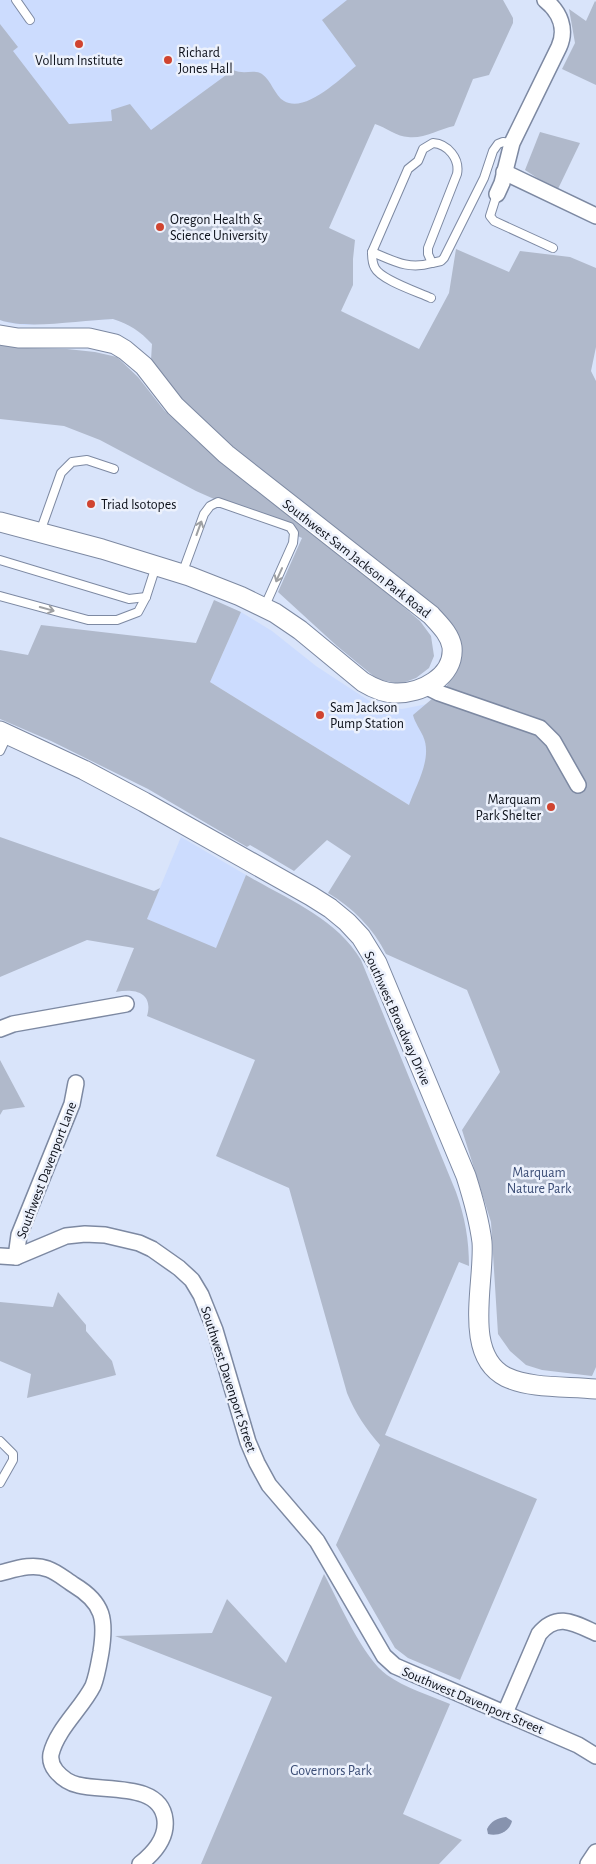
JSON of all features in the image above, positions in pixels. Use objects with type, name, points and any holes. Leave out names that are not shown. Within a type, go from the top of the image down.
[{"type":"street","points":[[497,194],[512,143],[562,42],[561,21],[554,8],[545,0]]},
{"type":"street","points":[[504,172],[596,216]]},
{"type":"street","name":"Southwest Sam Jackson Park Road","points":[[0,334],[18,338],[89,338],[101,340],[114,344],[135,357],[175,406],[226,454],[399,588],[439,624],[452,647],[448,667],[443,674],[427,686],[411,692],[394,693],[374,688],[346,669],[300,630],[240,596],[182,574],[0,522]]},
{"type":"street","points":[[427,686],[442,694],[540,728],[553,741],[578,785]]},
{"type":"street","name":"Southwest Broadway Drive","points":[[3,739],[84,770],[247,859],[330,908],[354,929],[365,942],[377,963],[395,1002],[476,1204],[482,1244],[479,1332],[487,1360],[498,1372],[506,1377],[523,1382],[596,1390]]},
{"type":"street","points":[[0,1029],[13,1024],[126,1004]]},
{"type":"street","name":"Southwest Davenport Lane","points":[[16,1257],[19,1235],[72,1104],[76,1083]]},
{"type":"street","name":"Southwest Davenport Street","points":[[0,1256],[16,1257],[66,1236],[85,1234],[105,1235],[139,1243],[166,1258],[179,1268],[192,1280],[202,1296],[248,1442],[257,1463],[269,1485],[317,1541],[384,1656],[395,1666],[578,1745],[596,1756]]},
{"type":"street","points":[[0,1573],[26,1566],[49,1569],[92,1598],[102,1613],[104,1631],[98,1669],[93,1686],[56,1741],[51,1755],[51,1766],[60,1777],[76,1785],[150,1796],[159,1805],[164,1815],[166,1826],[163,1838],[154,1852],[140,1864]]},
{"type":"street","points":[[505,1713],[539,1634],[546,1626],[556,1621],[564,1621],[596,1633]]},
{"type":"street","points":[[588,1864],[596,1852]]},
{"type":"lane","points":[[16,0],[30,20]]},
{"type":"lane","points":[[372,252],[405,266],[421,266],[444,258],[484,178],[493,151],[498,144],[503,142],[512,143]]},
{"type":"lane","points":[[431,298],[383,276],[376,270],[372,252],[408,169],[418,160],[426,146],[437,143],[450,152],[455,158],[458,168],[428,248],[428,254],[432,263]]},
{"type":"lane","points":[[497,194],[490,216],[494,221],[553,248]]},
{"type":"lane","points":[[40,532],[61,473],[72,462],[87,460],[114,468]]},
{"type":"lane","points":[[182,574],[204,514],[210,506],[218,502],[290,527],[294,534],[293,543],[264,608]]},
{"type":"lane","points":[[0,560],[129,599],[146,597]]},
{"type":"lane","points":[[0,596],[88,620],[117,620],[138,612],[146,597],[156,566]]},
{"type":"lane","points":[[0,1441],[13,1454],[13,1460],[0,1483]]},
{"type":"shaded area","name":"Oregon Health & Science University","points":[[0,0],[475,0],[372,118],[152,344],[140,331],[113,319],[25,325],[0,320]]},
{"type":"shaded area","points":[[241,612],[272,631],[316,666],[374,704],[402,709],[427,704],[475,724],[409,805],[210,682]]},
{"type":"shaded area","points":[[181,837],[246,875],[216,949],[147,919]]},
{"type":"shaded area","points":[[506,1817],[512,1821],[509,1828],[496,1835],[488,1834],[487,1829],[492,1822]]},
{"type":"green space","name":"Marquam Nature Park","points":[[347,0],[503,0],[513,18],[513,23],[489,75],[473,79],[454,126],[426,135],[404,137],[375,124],[329,228],[355,240],[353,285],[341,311],[419,349],[449,293],[456,249],[509,272],[520,251],[570,257],[596,268],[596,347],[591,371],[596,381],[596,1367],[592,1376],[542,1370],[526,1365],[510,1351],[498,1334],[491,1222],[462,1130],[500,1072],[467,990],[386,954],[362,919],[328,893],[351,856],[327,840],[294,871],[250,845],[247,847],[148,789],[51,741],[0,719],[0,650],[28,655],[41,625],[196,643],[214,600],[241,612],[210,682],[409,805],[425,762],[426,753],[426,744],[413,715],[446,687],[453,675],[446,618],[428,600],[222,440],[174,394],[151,360],[152,344],[134,328],[113,319],[55,324],[25,324],[0,320],[0,24],[18,47],[13,51],[69,124],[112,121],[111,110],[130,104],[151,130],[233,70],[262,74],[281,99],[293,104],[302,103],[322,93],[356,66],[322,20]]},
{"type":"green space","points":[[595,1],[596,85],[562,69],[575,43],[569,9],[586,21]]},
{"type":"green space","points":[[540,132],[580,143],[557,191],[525,170]]},
{"type":"green space","points":[[0,345],[67,349],[117,357],[138,377],[164,410],[198,442],[315,530],[420,621],[431,636],[434,656],[429,668],[416,678],[400,684],[377,679],[337,646],[278,592],[302,538],[196,491],[100,440],[64,426],[0,419]]},
{"type":"green space","points":[[0,837],[154,891],[160,888],[147,919],[216,948],[246,875],[294,901],[324,921],[351,945],[361,960],[456,1192],[462,1210],[469,1256],[469,1266],[459,1262],[385,1435],[537,1499],[460,1680],[408,1658],[395,1648],[336,1545],[380,1445],[361,1420],[347,1393],[289,1188],[216,1156],[255,1060],[147,1016],[148,1002],[141,994],[129,991],[116,992],[134,948],[87,940],[0,977]]},
{"type":"green space","points":[[0,1060],[25,1107],[3,1110],[0,1115]]},
{"type":"green space","points":[[58,1292],[86,1325],[86,1331],[112,1361],[116,1375],[27,1398],[31,1374],[0,1361],[0,1302],[53,1307]]},
{"type":"green space","name":"Governors Park","points":[[324,1574],[360,1643],[378,1667],[401,1684],[450,1704],[403,1814],[462,1840],[439,1864],[201,1864],[272,1697],[115,1636],[212,1633],[227,1599],[286,1663]]},
{"type":"place","name":"Vollum Institute","points":[[79,44]]},
{"type":"place","name":"Richard Jones Hall","points":[[168,60]]},
{"type":"place","name":"Oregon Health & Science University","points":[[160,227]]},
{"type":"place","name":"Triad Isotopes","points":[[91,504]]},
{"type":"place","name":"Sam Jackson Pump Station","points":[[320,715]]},
{"type":"place","name":"Marquam Park Shelter","points":[[551,807]]}]
